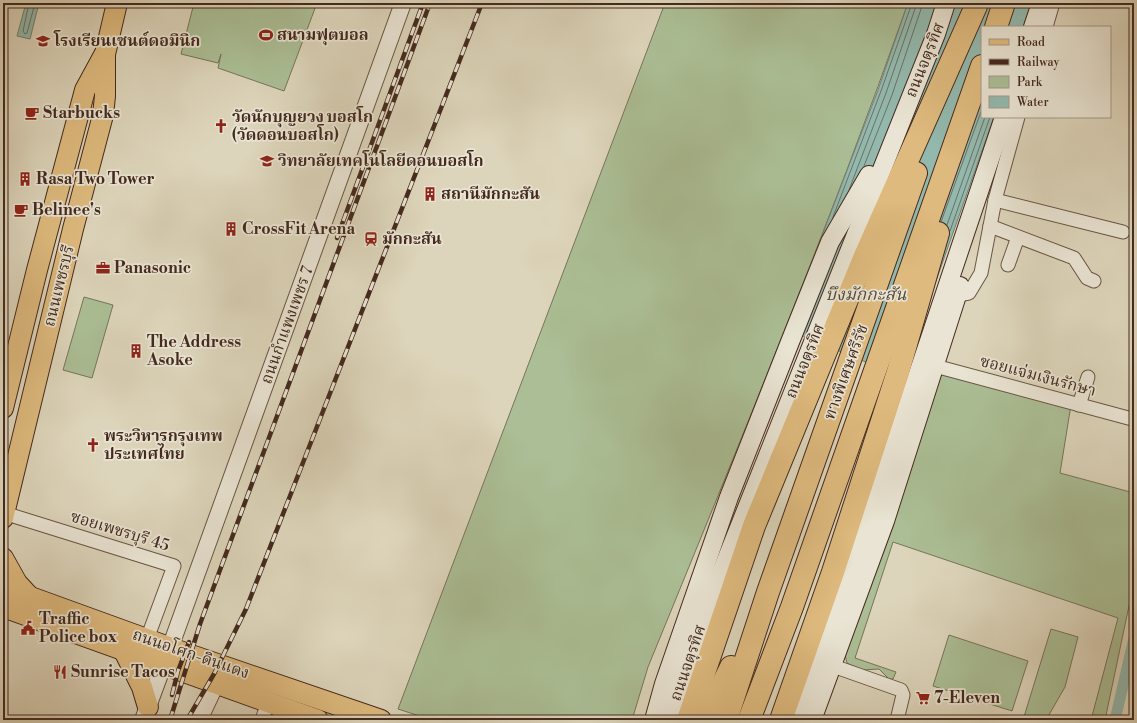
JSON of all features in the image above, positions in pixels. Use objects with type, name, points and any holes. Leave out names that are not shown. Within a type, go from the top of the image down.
[{"type":"highway","points":[[996,26],[1004,3]]},
{"type":"highway","points":[[688,720],[754,526],[866,256],[976,5]]},
{"type":"highway","name":"ทางพิเศษศรีรัช","points":[[726,720],[768,592],[976,5]]},
{"type":"highway","points":[[781,720],[803,653],[833,572],[902,356],[940,225],[980,71]]},
{"type":"highway","name":"ทางพิเศษศรีรัช","points":[[749,720],[792,607],[980,71]]},
{"type":"highway","points":[[705,720],[768,592]]},
{"type":"highway","points":[[763,720],[792,607]]},
{"type":"main road","name":"ถนนเพชรบุรี","points":[[4,515],[7,468],[66,207],[118,3]]},
{"type":"main road","name":"ถนนจตุรทิศ","points":[[669,720],[707,608],[936,34],[946,3]]},
{"type":"main road","points":[[1033,26],[1041,3]]},
{"type":"main road","name":"ถนนเพชรบุรี","points":[[3,408],[37,270],[83,96],[105,54]]},
{"type":"main road","name":"ถนนเพชรบุรี","points":[[7,468],[103,115],[105,96],[105,54]]},
{"type":"main road","points":[[796,720],[847,586],[1004,118]]},
{"type":"main road","points":[[654,720],[664,684],[730,497],[830,242],[900,122]]},
{"type":"main road","points":[[812,720],[885,521],[958,294],[966,268],[986,171]]},
{"type":"main road","points":[[3,558],[17,583],[30,596]]},
{"type":"main road","name":"ถนนอโศก-ดินแดง","points":[[3,586],[147,639],[167,657],[265,711],[318,720]]},
{"type":"main road","name":"ถนนอโศก-ดินแดง","points":[[3,607],[124,651],[167,657],[380,720]]},
{"type":"main road","points":[[3,618],[19,616],[39,620]]},
{"type":"main road","points":[[124,651],[142,687],[146,714]]},
{"type":"street","name":"ถนนกำแพงเพชร 7","points":[[146,714],[403,3]]},
{"type":"street","points":[[1046,26],[1053,3]]},
{"type":"street","points":[[958,294],[969,293],[980,273],[995,200],[1018,118]]},
{"type":"street","points":[[995,200],[1124,232]]},
{"type":"street","points":[[990,226],[1074,258],[1088,278],[1094,281]]},
{"type":"street","points":[[1008,265],[1018,237]]},
{"type":"street","name":"ซอยแจ่มเงินรักษา","points":[[935,366],[1132,419]]},
{"type":"street","points":[[1079,405],[1088,376]]},
{"type":"street","name":"ซอยเพชรบุรี 45","points":[[4,515],[174,566],[147,639]]},
{"type":"street","points":[[833,666],[901,690],[903,695],[897,720]]},
{"type":"street","points":[[199,720],[216,684]]},
{"type":"green space","name":"สนามฟุตบอล","points":[[194,3],[317,3],[284,91],[218,68],[221,54],[218,63],[181,54]]},
{"type":"green space","points":[[665,3],[908,3],[815,254],[648,667],[632,720],[432,720],[398,709]]},
{"type":"green space","points":[[84,297],[113,305],[92,378],[63,370]]},
{"type":"green space","points":[[940,373],[1071,405],[1060,473],[1134,493],[1134,582],[1105,720],[1091,720],[1118,618],[893,542],[855,658],[896,672],[893,679],[889,679],[879,669],[862,670],[847,663],[845,655],[886,540]]},
{"type":"green space","points":[[1051,629],[1078,637],[1065,687],[1046,720],[1023,720]]},
{"type":"green space","points":[[949,635],[1028,661],[1012,711],[933,686]]},
{"type":"water","points":[[26,3],[39,3],[30,39],[17,36]]},
{"type":"water","name":"บึงมักกะสัน","points":[[908,3],[1035,3],[1026,26],[981,26],[981,118],[994,118],[902,377],[786,329],[878,90]]},
{"type":"waterway","points":[[1115,720],[1134,638]]},
{"type":"railway","points":[[337,238],[423,3]]},
{"type":"railway","points":[[170,720],[200,624],[430,3]]},
{"type":"railway","points":[[187,720],[214,674],[246,609],[482,3]]},
{"type":"railway","points":[[172,695],[178,671],[189,642]]},
{"type":"place","name":"สนามฟุตบอล","points":[[266,35]]},
{"type":"place","name":"โรงเรียนเซนต์ดอมินิก","points":[[43,41]]},
{"type":"place","name":"Starbucks","points":[[32,113]]},
{"type":"place","name":"วัดนักบุญยวง บอสโก (วัดดอนบอสโก)","points":[[221,126]]},
{"type":"place","name":"วิทยาลัยเทคโนโลยีดอนบอสโก","points":[[267,161]]},
{"type":"place","name":"Rasa Two Tower","points":[[25,179]]},
{"type":"place","name":"สถานีมักกะสัน","points":[[430,194]]},
{"type":"place","name":"Belinee's","points":[[21,210]]},
{"type":"place","name":"CrossFit Arena","points":[[231,229]]},
{"type":"place","name":"มักกะสัน","points":[[371,239]]},
{"type":"place","name":"Panasonic","points":[[103,268]]},
{"type":"place","name":"The Address Asoke","points":[[136,351]]},
{"type":"place","name":"พระวิหารกรุงเทพ ประเทศไทย","points":[[93,445]]},
{"type":"place","name":"Traffic Police box","points":[[28,628]]},
{"type":"place","name":"Sunrise Tacos","points":[[60,672]]},
{"type":"place","name":"7-Eleven","points":[[923,698]]}]
